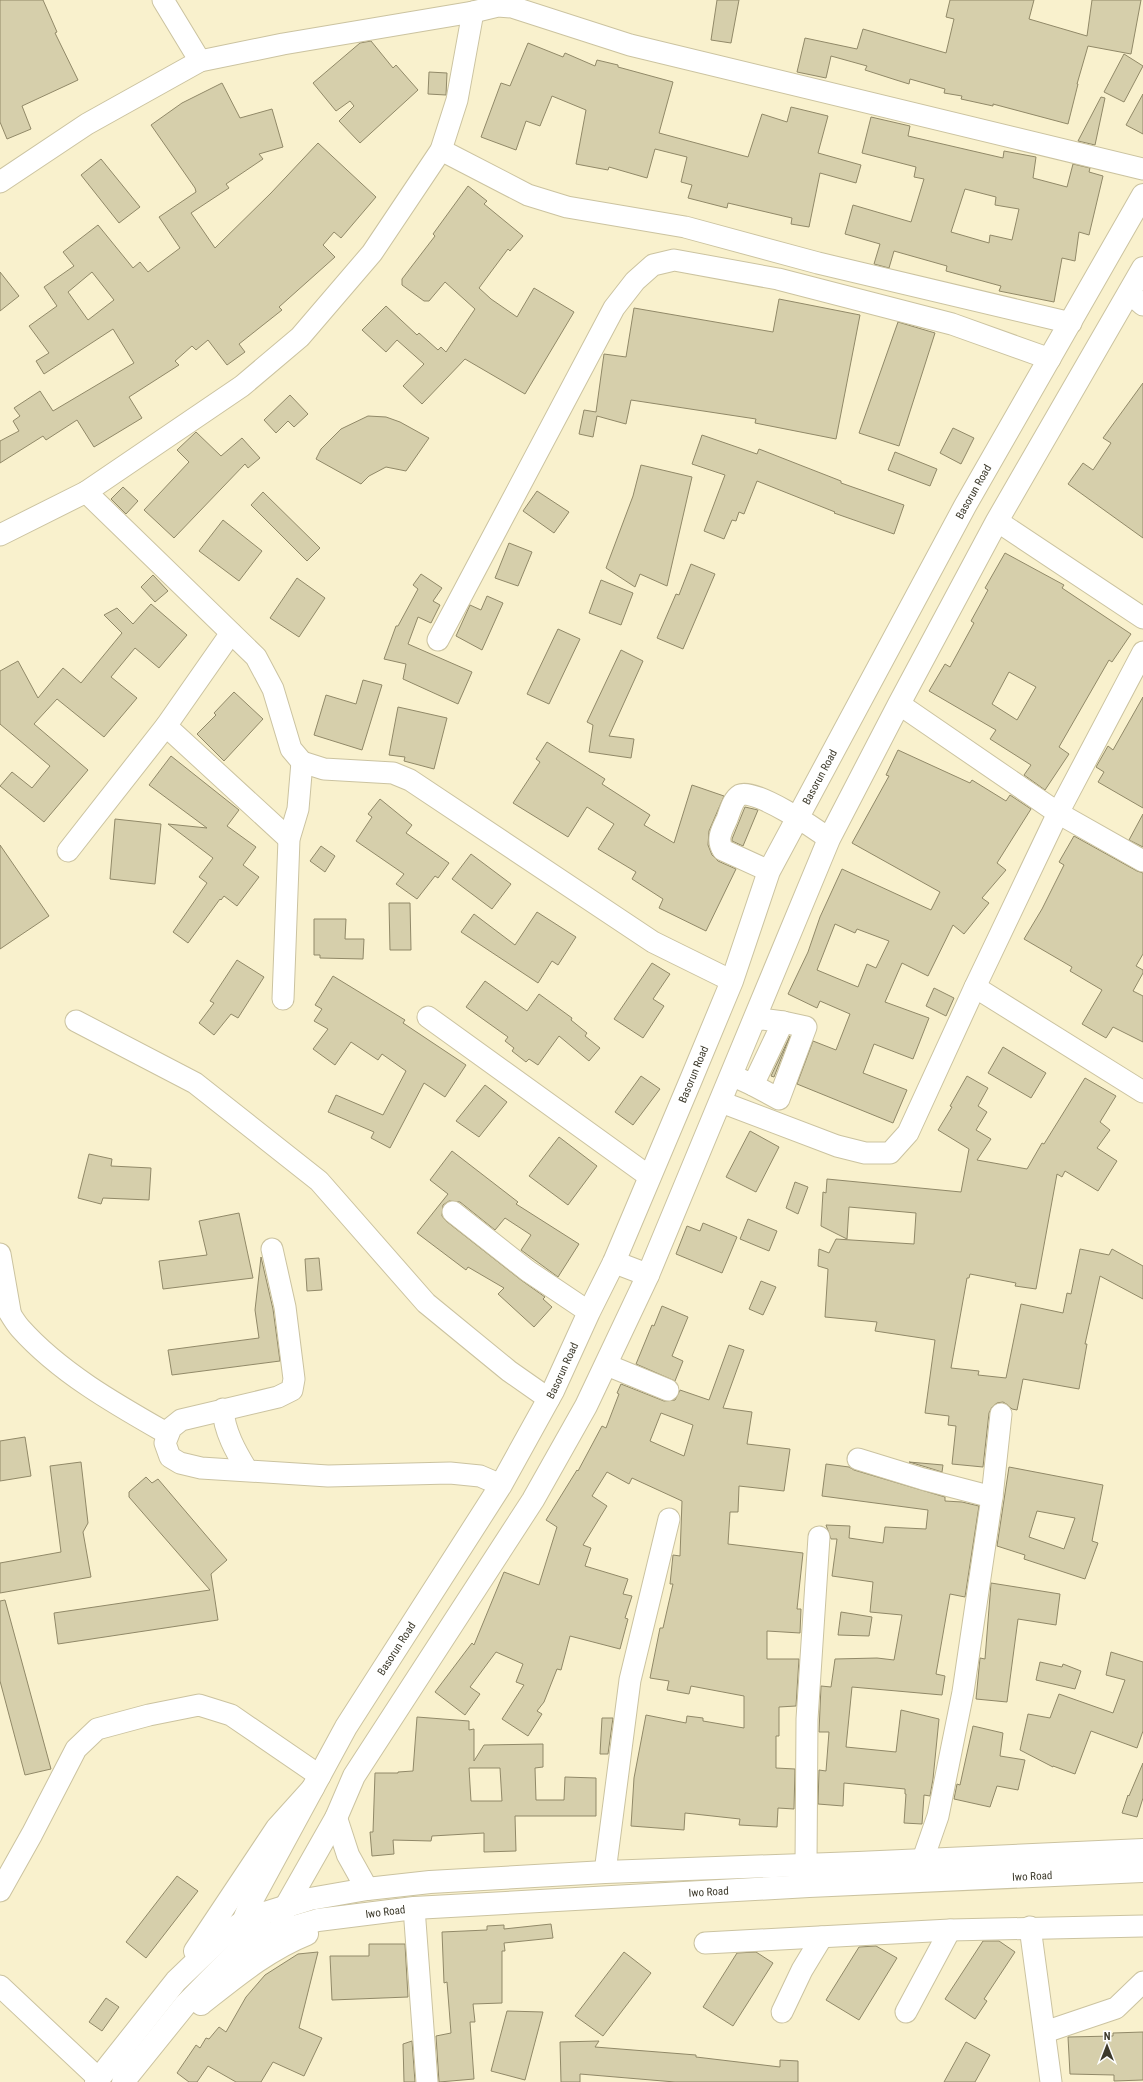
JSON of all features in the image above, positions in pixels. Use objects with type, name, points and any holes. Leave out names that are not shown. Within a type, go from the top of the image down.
[{"type":"main road","name":"Basorun Road","points":[[239,1950],[243,1922],[263,1878],[346,1727],[501,1485],[549,1399],[614,1262],[732,981],[768,871],[965,506],[1072,322],[1143,195]]},
{"type":"main road","points":[[276,1932],[286,1906],[336,1818],[354,1776],[534,1500],[606,1365],[648,1275],[829,839],[898,704],[998,521],[1136,299],[1143,268]]},
{"type":"main road","points":[[614,1262],[648,1275]]},
{"type":"main road","points":[[98,2080],[176,1981],[277,1828],[316,1782]]},
{"type":"main road","points":[[336,1818],[348,1855],[367,1889]]},
{"type":"main road","name":"Iwo Road","points":[[176,1981],[225,1934],[243,1922],[265,1913],[310,1899],[367,1889],[430,1882],[605,1872],[806,1865],[1143,1850]]},
{"type":"main road","name":"Iwo Road","points":[[157,2041],[186,2005],[239,1950],[258,1937],[318,1920],[414,1908],[809,1886],[1143,1871]]},
{"type":"main road","points":[[123,2082],[157,2041],[242,1973],[290,1941],[312,1932],[383,1912]]},
{"type":"street","points":[[163,0],[200,60]]},
{"type":"street","points":[[0,182],[86,124],[200,60],[283,44],[473,12],[498,6],[512,7],[630,45],[1143,169]]},
{"type":"street","points":[[0,535],[86,492],[242,386],[300,338],[372,253],[441,150],[457,100],[473,12]]},
{"type":"street","points":[[441,150],[528,195],[567,207],[667,223],[818,263],[1072,322]]},
{"type":"street","points":[[438,640],[614,308],[635,281],[653,266],[674,260],[778,279],[952,324],[1050,358]]},
{"type":"street","points":[[86,492],[256,657],[273,690],[291,749],[302,762],[324,769],[393,773],[410,780],[653,942],[732,981]]},
{"type":"street","points":[[998,521],[1143,618]]},
{"type":"street","points":[[68,851],[166,726],[231,633]]},
{"type":"street","points":[[721,1102],[837,1146],[865,1153],[890,1153],[908,1133],[975,986],[1058,813],[1143,652]]},
{"type":"street","points":[[898,704],[1058,813],[1143,861]]},
{"type":"street","points":[[166,726],[289,839]]},
{"type":"street","points":[[284,999],[289,839],[298,809],[302,762]]},
{"type":"street","points":[[768,871],[723,850],[720,844],[720,836],[735,800],[741,795],[750,794],[798,817],[829,839]]},
{"type":"street","points":[[975,986],[1143,1092]]},
{"type":"street","points":[[428,1017],[650,1177]]},
{"type":"street","points":[[732,1075],[779,1099],[806,1027],[755,1018]]},
{"type":"street","points":[[76,1021],[195,1083],[319,1181],[426,1303],[508,1371],[549,1399]]},
{"type":"street","points":[[753,1085],[782,1022]]},
{"type":"street","points":[[453,1212],[528,1271],[589,1312]]},
{"type":"street","points":[[272,1248],[285,1307],[294,1379],[292,1390],[278,1397],[181,1420],[171,1428],[165,1443],[170,1457],[180,1463],[201,1468],[328,1476],[450,1473],[480,1476],[501,1485]]},
{"type":"street","points":[[0,1254],[5,1305],[19,1326],[52,1359],[134,1415],[168,1434]]},
{"type":"street","points":[[606,1365],[668,1390]]},
{"type":"street","points":[[223,1409],[223,1419],[232,1444],[247,1470]]},
{"type":"street","points":[[923,1859],[938,1816],[963,1692],[992,1496],[1001,1414]]},
{"type":"street","points":[[858,1459],[992,1496]]},
{"type":"street","points":[[605,1872],[630,1680],[669,1519]]},
{"type":"street","points":[[806,1865],[808,1719],[819,1537]]},
{"type":"street","points":[[0,1891],[32,1834],[76,1749],[97,1729],[149,1715],[199,1705],[231,1715],[316,1782]]},
{"type":"street","points":[[414,1908],[426,2082]]},
{"type":"street","points":[[705,1943],[950,1930],[1030,1927],[1143,1926]]},
{"type":"street","points":[[1030,1927],[1051,2082]]},
{"type":"street","points":[[906,2012],[950,1930]]},
{"type":"street","points":[[782,2012],[802,1970],[822,1937]]},
{"type":"street","points":[[1045,2032],[1116,2008],[1143,1982]]},
{"type":"street","points":[[4,1997],[98,2080]]},
{"type":"building","points":[[0,0],[43,0],[57,32],[55,33],[78,80],[22,106],[31,129],[7,139],[0,122]]},
{"type":"building","points":[[717,0],[739,0],[731,43],[711,40]]},
{"type":"building","points":[[950,0],[1034,0],[1029,19],[1087,36],[1092,0],[1141,0],[1131,54],[1088,46],[1077,84],[1068,124],[993,104],[993,106],[961,99],[962,96],[944,93],[945,89],[910,79],[909,84],[865,70],[867,66],[831,56],[826,78],[797,72],[805,38],[857,49],[863,29],[946,53],[954,19],[946,17]]},
{"type":"building","points":[[371,41],[393,68],[396,65],[418,90],[360,143],[339,121],[354,106],[350,101],[336,111],[313,83],[360,43]]},
{"type":"building","points":[[528,43],[563,57],[565,53],[595,66],[597,60],[673,82],[659,133],[748,157],[762,114],[787,122],[791,107],[828,116],[818,153],[861,165],[856,183],[820,173],[809,227],[791,224],[792,218],[728,203],[727,208],[688,198],[692,185],[681,182],[687,157],[655,149],[647,178],[609,167],[608,170],[576,164],[586,110],[552,96],[540,126],[526,121],[516,150],[481,137],[501,83],[510,86]]},
{"type":"building","points":[[1124,54],[1143,66],[1124,102],[1104,92]]},
{"type":"building","points":[[429,72],[447,73],[446,95],[428,94]]},
{"type":"building","points":[[222,83],[240,118],[272,109],[283,147],[259,154],[263,159],[226,184],[229,188],[191,213],[215,248],[271,193],[318,143],[376,197],[341,238],[334,232],[323,245],[335,257],[279,307],[282,310],[239,344],[245,352],[227,365],[208,340],[196,350],[192,346],[175,361],[179,365],[129,397],[142,418],[94,447],[77,420],[46,440],[43,436],[0,463],[0,441],[19,431],[13,421],[20,416],[14,408],[40,391],[53,411],[134,363],[113,329],[44,374],[36,361],[49,353],[29,326],[57,306],[44,287],[74,266],[63,252],[98,225],[133,268],[140,262],[148,272],[180,248],[159,217],[196,192],[195,188],[151,125],[182,103]],"holes":[[[92,272],[114,300],[88,320],[68,292]]]},
{"type":"building","points":[[1143,94],[1143,134],[1126,125]]},
{"type":"building","points":[[1101,97],[1105,98],[1095,145],[1078,141]]},
{"type":"building","points":[[871,117],[910,126],[908,136],[1003,158],[1004,151],[1036,157],[1033,178],[1067,187],[1073,164],[1090,168],[1089,172],[1103,176],[1089,235],[1079,232],[1075,261],[1062,258],[1054,302],[999,291],[1001,286],[946,271],[947,266],[894,251],[889,268],[874,264],[880,244],[845,234],[853,205],[911,222],[924,179],[914,177],[916,167],[862,153]],"holes":[[[965,189],[996,197],[995,205],[1019,209],[1012,240],[990,235],[989,243],[951,232]]]},
{"type":"building","points":[[101,159],[140,207],[119,223],[81,175]]},
{"type":"building","points":[[468,186],[487,201],[484,204],[523,236],[510,251],[508,249],[479,288],[491,299],[517,317],[534,288],[574,312],[525,394],[465,359],[422,404],[403,386],[424,364],[397,340],[386,352],[362,330],[386,306],[417,335],[419,333],[438,350],[441,347],[446,352],[475,309],[445,282],[429,301],[424,301],[402,285],[402,279],[435,236],[433,234]]},
{"type":"building","points":[[0,272],[19,296],[0,311]]},
{"type":"building","points":[[779,299],[860,315],[836,439],[755,423],[756,419],[631,400],[626,424],[597,416],[593,437],[579,434],[584,410],[596,412],[604,354],[626,357],[634,308],[773,332]]},
{"type":"building","points":[[898,322],[935,333],[899,446],[859,433]]},
{"type":"building","points":[[1143,383],[1143,538],[1068,484],[1083,463],[1093,470],[1111,443],[1103,438]]},
{"type":"building","points":[[290,395],[308,414],[294,427],[288,421],[276,433],[264,420]]},
{"type":"building","points":[[368,416],[386,417],[400,422],[429,438],[406,471],[386,467],[369,476],[361,484],[316,459],[321,449],[341,429]]},
{"type":"building","points":[[953,428],[974,438],[961,464],[940,453]]},
{"type":"building","points":[[196,432],[221,456],[242,438],[260,458],[248,468],[245,464],[174,538],[144,510],[189,462],[177,450]]},
{"type":"building","points":[[702,435],[757,454],[759,449],[841,481],[841,483],[904,505],[894,534],[834,513],[835,512],[757,481],[744,514],[739,512],[736,521],[732,520],[724,539],[704,531],[725,475],[692,464]]},
{"type":"building","points":[[895,452],[937,469],[930,486],[888,470]]},
{"type":"building","points":[[641,465],[692,477],[667,586],[640,574],[635,587],[606,568],[633,496]]},
{"type":"building","points":[[123,487],[138,501],[126,514],[111,499]]},
{"type":"building","points":[[537,491],[569,512],[554,533],[523,511]]},
{"type":"building","points":[[263,492],[320,548],[307,561],[251,505]]},
{"type":"building","points":[[223,520],[262,551],[239,581],[199,551]]},
{"type":"building","points":[[509,543],[532,552],[518,586],[495,578]]},
{"type":"building","points":[[1005,553],[1064,585],[1062,588],[1131,634],[1112,662],[1109,660],[1059,747],[1069,754],[1045,790],[1024,775],[1031,765],[990,739],[996,730],[929,691],[945,664],[950,667],[974,623],[971,621],[988,590],[985,588]],"holes":[[[1009,672],[1036,687],[1017,720],[992,704]]]},
{"type":"building","points":[[691,564],[715,574],[683,649],[657,638],[676,594],[679,595]]},
{"type":"building","points":[[421,574],[442,588],[433,601],[440,605],[431,623],[418,617],[408,644],[472,672],[458,704],[403,679],[406,664],[384,659],[396,626],[398,626],[418,589],[413,585]]},
{"type":"building","points":[[153,575],[168,591],[155,602],[141,587]]},
{"type":"building","points":[[297,578],[325,598],[299,637],[270,618]]},
{"type":"building","points":[[601,580],[633,593],[621,625],[589,613]]},
{"type":"building","points":[[487,596],[503,603],[482,650],[456,636],[470,605],[481,610]]},
{"type":"building","points":[[151,604],[187,635],[159,668],[135,648],[111,677],[137,698],[104,737],[57,699],[34,724],[88,770],[44,822],[0,786],[12,772],[32,788],[50,766],[0,724],[0,671],[18,661],[38,698],[63,668],[81,683],[122,633],[104,615],[117,608],[133,624]]},
{"type":"building","points":[[558,629],[580,639],[549,704],[527,694]]},
{"type":"building","points":[[621,650],[643,661],[609,736],[634,739],[631,758],[589,752],[593,725],[587,722]]},
{"type":"building","points":[[363,680],[382,685],[362,750],[314,735],[326,695],[356,704]]},
{"type":"building","points":[[234,692],[263,719],[224,761],[197,734],[216,715],[214,713]]},
{"type":"building","points":[[1143,697],[1143,808],[1098,782],[1104,772],[1096,767],[1108,746],[1113,750]]},
{"type":"building","points":[[398,707],[447,718],[434,769],[404,761],[405,757],[389,755]]},
{"type":"building","points":[[547,742],[605,779],[602,784],[650,815],[644,825],[674,843],[692,785],[724,796],[709,831],[708,845],[712,855],[718,861],[736,869],[706,931],[659,908],[663,899],[632,879],[636,872],[598,849],[614,824],[587,807],[568,837],[513,803],[540,762],[536,759]]},
{"type":"building","points":[[898,750],[970,783],[972,780],[1006,801],[1010,795],[1031,809],[997,863],[1006,870],[982,898],[989,903],[964,934],[953,925],[928,976],[902,963],[885,1002],[929,1018],[913,1059],[874,1044],[863,1073],[907,1090],[893,1123],[797,1084],[813,1041],[836,1050],[850,1014],[820,1001],[817,1008],[788,994],[808,952],[820,917],[842,869],[931,910],[940,892],[852,843],[889,776],[886,775]],"holes":[[[835,924],[855,933],[857,929],[889,941],[876,968],[867,964],[858,987],[817,970]]]},
{"type":"building","points":[[171,756],[239,810],[227,826],[256,847],[243,865],[259,877],[237,906],[224,896],[221,900],[220,899],[188,943],[173,932],[207,883],[199,877],[213,858],[168,824],[207,828],[149,785]]},
{"type":"building","points":[[380,799],[412,825],[406,833],[449,863],[438,878],[435,876],[417,899],[396,884],[404,874],[356,841],[372,817],[368,814]]},
{"type":"building","points":[[745,807],[758,810],[743,846],[732,841],[732,839]]},
{"type":"building","points":[[1143,814],[1143,847],[1129,840]]},
{"type":"building","points":[[115,819],[161,824],[155,884],[110,879]]},
{"type":"building","points":[[1074,836],[1143,873],[1143,954],[1136,966],[1143,970],[1143,973],[1133,991],[1143,996],[1143,1042],[1113,1027],[1106,1038],[1082,1024],[1102,990],[1070,971],[1072,967],[1024,939],[1042,909],[1064,865],[1059,862]]},
{"type":"building","points":[[0,845],[49,916],[0,949]]},
{"type":"building","points":[[321,846],[335,856],[325,872],[310,861]]},
{"type":"building","points":[[471,854],[511,884],[492,909],[452,879]]},
{"type":"building","points":[[389,903],[410,903],[411,950],[390,950]]},
{"type":"building","points":[[537,912],[576,937],[558,965],[552,961],[538,983],[461,932],[474,914],[515,945]]},
{"type":"building","points":[[314,919],[346,919],[345,939],[364,939],[363,959],[320,958],[320,955],[314,955]]},
{"type":"building","points":[[237,960],[264,977],[238,1018],[231,1014],[214,1035],[199,1023],[214,1003],[210,1001]]},
{"type":"building","points":[[652,963],[670,974],[653,999],[664,1006],[643,1038],[614,1019]]},
{"type":"building","points":[[333,976],[405,1020],[403,1023],[466,1065],[445,1097],[424,1083],[390,1148],[371,1138],[374,1132],[328,1112],[336,1095],[383,1115],[406,1071],[382,1054],[378,1060],[351,1042],[335,1065],[313,1049],[328,1029],[314,1021],[322,1009],[315,1005]]},
{"type":"building","points":[[485,981],[527,1011],[539,994],[572,1018],[571,1020],[587,1033],[585,1036],[600,1048],[589,1061],[559,1036],[538,1065],[529,1059],[526,1062],[512,1051],[514,1048],[505,1041],[508,1037],[466,1007]]},
{"type":"building","points":[[934,988],[954,998],[946,1016],[926,1006]]},
{"type":"building","points":[[790,1036],[774,1077],[771,1076]]},
{"type":"building","points":[[1003,1047],[1046,1073],[1031,1098],[988,1073]]},
{"type":"building","points":[[641,1076],[660,1089],[633,1125],[615,1112]]},
{"type":"building","points":[[967,1076],[988,1088],[978,1106],[987,1112],[976,1130],[991,1139],[977,1160],[1027,1169],[1042,1143],[1044,1144],[1085,1078],[1116,1096],[1100,1122],[1110,1130],[1097,1148],[1117,1161],[1098,1191],[1065,1171],[1062,1177],[1057,1174],[1036,1289],[1015,1286],[1016,1283],[970,1274],[969,1278],[967,1278],[951,1368],[979,1371],[978,1375],[1006,1378],[1021,1304],[1063,1313],[1067,1293],[1071,1294],[1080,1249],[1109,1255],[1112,1249],[1143,1266],[1143,1299],[1100,1276],[1085,1344],[1087,1344],[1079,1389],[1023,1379],[1017,1410],[1012,1409],[1003,1402],[997,1403],[992,1407],[989,1413],[983,1467],[952,1464],[956,1426],[948,1425],[949,1416],[925,1413],[935,1340],[875,1331],[877,1322],[825,1317],[828,1269],[818,1266],[819,1249],[829,1253],[836,1239],[914,1244],[916,1213],[849,1207],[847,1239],[821,1226],[823,1192],[826,1193],[827,1179],[961,1192],[969,1149],[938,1130],[952,1107],[950,1106]]},
{"type":"building","points":[[485,1085],[507,1102],[479,1137],[456,1121]]},
{"type":"building","points":[[750,1131],[779,1147],[756,1192],[726,1177]]},
{"type":"building","points":[[559,1137],[597,1166],[568,1205],[529,1176]]},
{"type":"building","points":[[452,1151],[518,1202],[516,1204],[579,1244],[558,1277],[521,1250],[531,1235],[505,1218],[495,1230],[460,1202],[449,1201],[443,1205],[442,1216],[446,1221],[545,1297],[543,1299],[552,1307],[534,1327],[498,1294],[504,1288],[468,1267],[466,1270],[417,1233],[448,1194],[430,1180]]},
{"type":"building","points":[[89,1154],[112,1159],[111,1166],[151,1168],[149,1200],[103,1198],[101,1204],[78,1198]]},
{"type":"building","points":[[795,1182],[808,1187],[798,1214],[786,1208]]},
{"type":"building","points":[[239,1213],[253,1278],[163,1289],[159,1261],[207,1255],[199,1221]]},
{"type":"building","points":[[748,1219],[777,1231],[769,1251],[740,1239]]},
{"type":"building","points":[[703,1223],[737,1237],[722,1273],[676,1254],[687,1226],[700,1231]]},
{"type":"building","points":[[261,1257],[273,1309],[280,1361],[172,1375],[168,1350],[259,1338],[255,1310]]},
{"type":"building","points":[[319,1258],[322,1290],[307,1291],[305,1259]]},
{"type":"building","points":[[761,1281],[776,1287],[763,1315],[749,1309]]},
{"type":"building","points":[[662,1306],[688,1317],[672,1356],[683,1361],[675,1381],[636,1364],[652,1325],[654,1326]]},
{"type":"building","points":[[729,1345],[744,1350],[723,1408],[752,1412],[747,1444],[790,1449],[784,1491],[739,1486],[738,1512],[730,1512],[728,1544],[803,1553],[797,1609],[801,1609],[800,1633],[767,1631],[767,1659],[799,1659],[796,1706],[779,1707],[779,1736],[776,1736],[776,1768],[795,1769],[794,1809],[778,1808],[777,1827],[739,1825],[740,1819],[685,1813],[684,1830],[631,1826],[634,1778],[646,1715],[686,1723],[687,1716],[703,1718],[703,1721],[744,1728],[744,1696],[691,1686],[689,1694],[667,1690],[669,1681],[650,1678],[660,1628],[663,1628],[673,1584],[670,1584],[673,1555],[680,1556],[682,1501],[632,1478],[629,1484],[607,1472],[592,1496],[607,1506],[583,1545],[591,1548],[585,1566],[628,1579],[623,1594],[632,1596],[625,1618],[628,1619],[620,1649],[570,1636],[561,1670],[557,1669],[544,1702],[537,1711],[542,1714],[528,1736],[502,1719],[524,1685],[516,1682],[523,1664],[496,1652],[470,1687],[480,1694],[465,1715],[435,1692],[472,1643],[474,1645],[504,1572],[539,1585],[557,1527],[546,1520],[577,1470],[578,1471],[602,1426],[606,1428],[619,1394],[617,1393],[621,1384],[664,1401],[675,1400],[680,1390],[709,1400]],"holes":[[[661,1413],[693,1425],[684,1456],[650,1441]]]},
{"type":"building","points":[[25,1437],[31,1476],[0,1481],[0,1441]]},
{"type":"building","points":[[81,1462],[88,1523],[83,1532],[91,1577],[0,1593],[0,1563],[61,1552],[50,1466]]},
{"type":"building","points":[[909,1462],[943,1465],[942,1472],[926,1467]]},
{"type":"building","points":[[826,1464],[849,1467],[854,1470],[945,1497],[945,1501],[962,1502],[979,1506],[965,1597],[950,1594],[936,1674],[945,1676],[942,1695],[852,1687],[846,1747],[896,1752],[901,1710],[939,1719],[933,1779],[930,1796],[924,1795],[922,1824],[904,1823],[905,1789],[844,1783],[843,1806],[818,1804],[819,1770],[826,1771],[829,1732],[819,1732],[821,1686],[831,1687],[835,1659],[877,1658],[894,1660],[902,1615],[870,1612],[873,1582],[832,1576],[837,1539],[831,1539],[826,1525],[850,1526],[849,1538],[883,1543],[885,1527],[926,1529],[928,1510],[822,1496]]},
{"type":"building","points":[[1009,1467],[1103,1485],[1092,1541],[1098,1543],[1085,1579],[1024,1559],[1025,1555],[997,1546]],"holes":[[[1037,1511],[1075,1518],[1064,1549],[1029,1537]]]},
{"type":"building","points":[[146,1477],[152,1483],[158,1479],[227,1560],[211,1574],[218,1620],[58,1644],[54,1613],[210,1590],[129,1497],[129,1492]]},
{"type":"building","points":[[991,1583],[1060,1594],[1056,1625],[1018,1619],[1007,1702],[976,1699],[980,1658],[985,1659]]},
{"type":"building","points":[[5,1600],[51,1769],[25,1775],[0,1681],[0,1601]]},
{"type":"building","points":[[841,1612],[872,1617],[869,1636],[838,1635]]},
{"type":"building","points":[[1111,1652],[1143,1662],[1143,1731],[1137,1748],[1091,1731],[1075,1774],[1053,1767],[1020,1750],[1028,1714],[1050,1718],[1059,1694],[1113,1713],[1125,1680],[1106,1675]]},
{"type":"building","points":[[1040,1662],[1062,1667],[1063,1664],[1081,1671],[1075,1689],[1036,1680]]},
{"type":"building","points":[[417,1717],[469,1721],[469,1730],[474,1729],[474,1761],[484,1745],[543,1744],[543,1767],[535,1768],[536,1800],[564,1800],[565,1777],[596,1778],[596,1816],[515,1816],[516,1851],[484,1852],[484,1833],[432,1836],[431,1841],[393,1840],[394,1854],[372,1856],[370,1832],[373,1832],[375,1773],[398,1773],[413,1771]],"holes":[[[469,1768],[500,1768],[502,1801],[471,1801]]]},
{"type":"building","points":[[602,1718],[613,1718],[608,1754],[600,1754]]},
{"type":"building","points":[[973,1726],[1003,1733],[1000,1756],[1025,1760],[1018,1790],[997,1786],[990,1807],[954,1799],[957,1784],[960,1785]]},
{"type":"building","points":[[1143,1763],[1143,1798],[1137,1817],[1122,1813],[1128,1795],[1129,1796]]},
{"type":"building","points":[[177,1876],[198,1891],[146,1958],[126,1942]]},
{"type":"building","points":[[551,1924],[553,1938],[504,1943],[505,1951],[502,1951],[502,2003],[473,2004],[475,2022],[470,2022],[474,2079],[439,2082],[436,2036],[451,2033],[447,1982],[444,1983],[442,1932],[487,1930],[487,1926],[504,1925],[504,1929]]},
{"type":"building","points":[[983,1941],[999,1941],[1015,1952],[984,1999],[987,2001],[975,2019],[945,1999]]},
{"type":"building","points":[[369,1944],[405,1944],[408,1997],[332,2000],[330,1956],[369,1956]]},
{"type":"building","points":[[876,1946],[897,1958],[859,2020],[826,2000],[859,1947]]},
{"type":"building","points":[[318,1952],[299,2028],[322,2038],[304,2076],[273,2062],[261,2082],[236,2082],[208,2066],[197,2082],[189,2082],[177,2073],[196,2045],[200,2048],[206,2038],[209,2039],[219,2027],[226,2032],[246,1997],[265,1975],[298,1954]]},
{"type":"building","points":[[624,1952],[651,1973],[603,2036],[575,2016]]},
{"type":"building","points":[[756,1952],[773,1963],[733,2026],[703,2007],[737,1953]]},
{"type":"building","points":[[106,1998],[119,2007],[102,2031],[89,2022]]},
{"type":"building","points":[[507,2011],[543,2012],[525,2080],[491,2071]]},
{"type":"building","points":[[1143,2032],[1143,2080],[1114,2081],[1114,2075],[1070,2074],[1068,2037],[1113,2036],[1113,2033]]},
{"type":"building","points":[[412,2041],[415,2082],[404,2082],[403,2044]]},
{"type":"building","points":[[599,2041],[595,2047],[696,2055],[696,2057],[780,2067],[780,2060],[798,2061],[798,2082],[675,2082],[580,2074],[580,2082],[561,2082],[560,2042]]},
{"type":"building","points":[[966,2042],[990,2055],[975,2082],[944,2082]]}]
